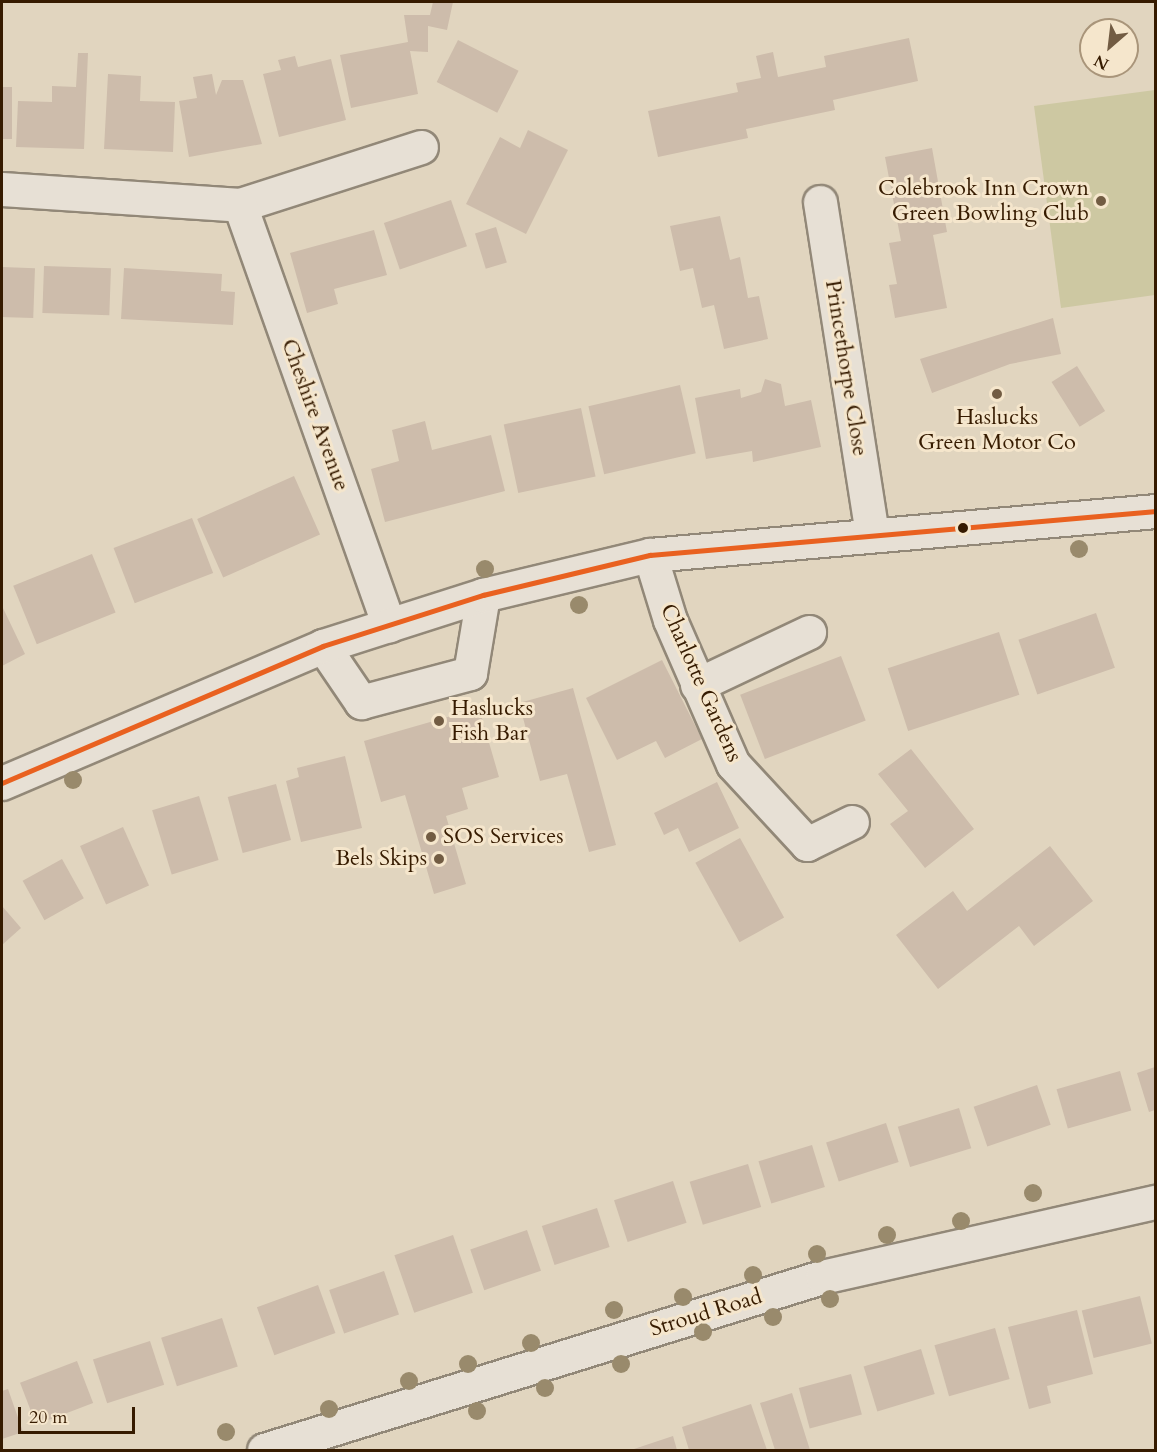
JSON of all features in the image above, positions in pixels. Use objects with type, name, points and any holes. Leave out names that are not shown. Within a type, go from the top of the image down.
[{"type":"street","points":[[2,189],[240,205],[421,147]]},
{"type":"street","name":"Princethorpe Close","points":[[819,202],[872,533]]},
{"type":"street","name":"Cheshire Avenue","points":[[240,205],[389,625]]},
{"type":"street","points":[[2,783],[323,646],[483,595],[650,555],[872,533],[1155,511]]},
{"type":"street","name":"Charlotte Gardens","points":[[650,555],[697,685],[733,764],[807,844],[852,822]]},
{"type":"street","points":[[323,646],[361,702],[470,673],[483,595]]},
{"type":"street","points":[[697,685],[809,632]]},
{"type":"street","name":"Stroud Road","points":[[264,1450],[822,1276],[1155,1202]]},
{"type":"shaded area","name":"Colebrook Inn Crown Green Bowling Club","points":[[1155,90],[1155,295],[1061,308],[1034,106]]},
{"type":"building","points":[[433,2],[453,2],[447,30],[428,26],[428,52],[410,51],[418,94],[351,108],[340,55],[408,42],[404,15],[430,15]]},
{"type":"building","points":[[909,38],[918,81],[833,100],[835,110],[746,129],[748,138],[658,157],[648,111],[738,92],[736,83],[761,78],[756,56],[773,52],[778,77],[826,67],[824,56]]},
{"type":"building","points":[[458,40],[519,71],[497,113],[437,82]]},
{"type":"building","points":[[78,53],[88,53],[84,149],[16,147],[18,101],[52,102],[52,86],[76,87]]},
{"type":"building","points":[[295,56],[298,67],[331,59],[346,120],[279,137],[263,74],[281,70],[278,60]]},
{"type":"building","points":[[108,74],[141,76],[140,101],[175,102],[173,152],[104,149]]},
{"type":"building","points":[[212,74],[216,95],[222,80],[243,80],[262,144],[189,157],[179,101],[197,98],[193,77]]},
{"type":"building","points":[[2,87],[12,87],[12,139],[2,139]]},
{"type":"building","points":[[528,130],[568,150],[526,234],[466,204],[500,137],[520,148]]},
{"type":"building","points":[[932,148],[947,232],[933,235],[947,308],[895,318],[889,285],[897,284],[889,243],[901,241],[885,157]]},
{"type":"building","points":[[451,200],[467,246],[400,269],[384,223]]},
{"type":"building","points":[[720,216],[730,260],[740,257],[748,298],[759,296],[768,339],[724,349],[714,305],[702,308],[693,268],[680,271],[670,226]]},
{"type":"building","points":[[496,227],[507,262],[486,269],[475,233]]},
{"type":"building","points":[[374,230],[387,275],[334,289],[338,304],[307,313],[290,253]]},
{"type":"building","points":[[44,266],[111,268],[109,315],[42,313]]},
{"type":"building","points":[[2,267],[35,268],[33,318],[2,317]]},
{"type":"building","points":[[124,268],[222,274],[221,291],[235,292],[233,325],[121,319]]},
{"type":"building","points":[[1053,318],[1061,354],[1010,364],[932,393],[920,359]]},
{"type":"building","points":[[1077,366],[1105,411],[1080,427],[1052,382]]},
{"type":"building","points":[[765,379],[781,384],[785,406],[811,400],[821,447],[753,462],[752,451],[706,459],[695,398],[740,389],[741,398],[761,392]]},
{"type":"building","points":[[680,385],[696,453],[604,474],[588,406]]},
{"type":"building","points":[[581,408],[596,476],[518,493],[504,424]]},
{"type":"building","points":[[425,421],[432,450],[491,435],[505,491],[385,522],[371,469],[399,461],[392,430]]},
{"type":"building","points":[[294,476],[320,534],[223,578],[197,519]]},
{"type":"building","points":[[192,518],[213,573],[135,603],[114,548]]},
{"type":"building","points":[[92,554],[116,612],[37,644],[13,586]]},
{"type":"building","points":[[2,606],[25,654],[2,666]]},
{"type":"building","points":[[1096,613],[1115,668],[1037,695],[1018,640]]},
{"type":"building","points":[[999,632],[1019,695],[908,731],[888,668]]},
{"type":"building","points":[[841,656],[866,720],[765,759],[740,695]]},
{"type":"building","points":[[662,660],[702,739],[665,758],[656,741],[617,760],[586,698]]},
{"type":"building","points":[[573,688],[616,845],[589,852],[567,774],[540,781],[519,703]]},
{"type":"building","points":[[479,708],[499,777],[462,788],[468,809],[446,816],[466,884],[434,894],[405,795],[381,802],[364,741]]},
{"type":"building","points":[[911,749],[974,829],[925,868],[890,824],[908,811],[878,774]]},
{"type":"building","points":[[345,756],[362,828],[301,842],[286,781],[299,777],[297,768]]},
{"type":"building","points":[[717,782],[739,828],[689,852],[678,828],[664,835],[654,813]]},
{"type":"building","points":[[276,784],[291,840],[243,853],[228,797]]},
{"type":"building","points":[[199,796],[219,860],[172,874],[152,810]]},
{"type":"building","points":[[123,827],[149,885],[106,905],[80,846]]},
{"type":"building","points":[[740,838],[784,918],[740,942],[695,863]]},
{"type":"building","points":[[1050,846],[1093,901],[1034,946],[1019,926],[938,989],[896,935],[953,891],[967,911]]},
{"type":"building","points":[[62,859],[84,898],[44,920],[23,881]]},
{"type":"building","points":[[2,906],[21,928],[2,945]]},
{"type":"building","points":[[1155,1067],[1155,1110],[1149,1112],[1137,1073]]},
{"type":"building","points":[[1120,1071],[1131,1110],[1068,1129],[1057,1089]]},
{"type":"building","points":[[1037,1085],[1051,1125],[987,1147],[974,1107]]},
{"type":"building","points":[[959,1108],[971,1148],[910,1167],[898,1127]]},
{"type":"building","points":[[886,1123],[899,1162],[839,1181],[826,1142]]},
{"type":"building","points":[[812,1145],[825,1187],[771,1203],[758,1161]]},
{"type":"building","points":[[748,1164],[761,1207],[703,1225],[690,1182]]},
{"type":"building","points":[[673,1181],[687,1223],[628,1242],[614,1200]]},
{"type":"building","points":[[597,1208],[610,1247],[555,1265],[542,1226]]},
{"type":"building","points":[[527,1230],[541,1271],[484,1290],[470,1250]]},
{"type":"building","points":[[453,1235],[473,1293],[414,1313],[394,1255]]},
{"type":"building","points":[[384,1271],[399,1314],[344,1333],[329,1290]]},
{"type":"building","points":[[318,1285],[335,1333],[274,1355],[257,1307]]},
{"type":"building","points":[[1140,1296],[1152,1344],[1094,1358],[1082,1311]]},
{"type":"building","points":[[1077,1310],[1093,1374],[1047,1386],[1051,1403],[1029,1409],[1008,1327]]},
{"type":"building","points":[[222,1318],[238,1367],[177,1386],[161,1338]]},
{"type":"building","points":[[995,1328],[1010,1379],[949,1396],[934,1345]]},
{"type":"building","points":[[150,1341],[164,1385],[107,1403],[93,1360]]},
{"type":"building","points":[[921,1349],[935,1394],[877,1411],[864,1367]]},
{"type":"building","points":[[77,1361],[93,1403],[36,1425],[20,1383]]},
{"type":"building","points":[[851,1374],[862,1415],[810,1429],[799,1388]]},
{"type":"building","points":[[8,1389],[23,1432],[2,1439],[2,1391]]},
{"type":"building","points":[[792,1393],[810,1450],[775,1450],[760,1403]]},
{"type":"building","points":[[751,1404],[767,1450],[689,1450],[682,1427]]},
{"type":"building","points":[[673,1436],[677,1450],[631,1450]]},
{"type":"transit line","points":[[2,783],[323,646],[483,595],[650,555],[1156,511]]},
{"type":"place","name":"Colebrook Inn Crown Green Bowling Club","points":[[1101,201]]},
{"type":"place","name":"Haslucks Green Motor Co","points":[[997,394]]},
{"type":"place","name":"Haslucks Fish Bar","points":[[439,721]]},
{"type":"place","name":"SOS Services","points":[[431,837]]},
{"type":"place","name":"Bels Skips","points":[[439,859]]}]
